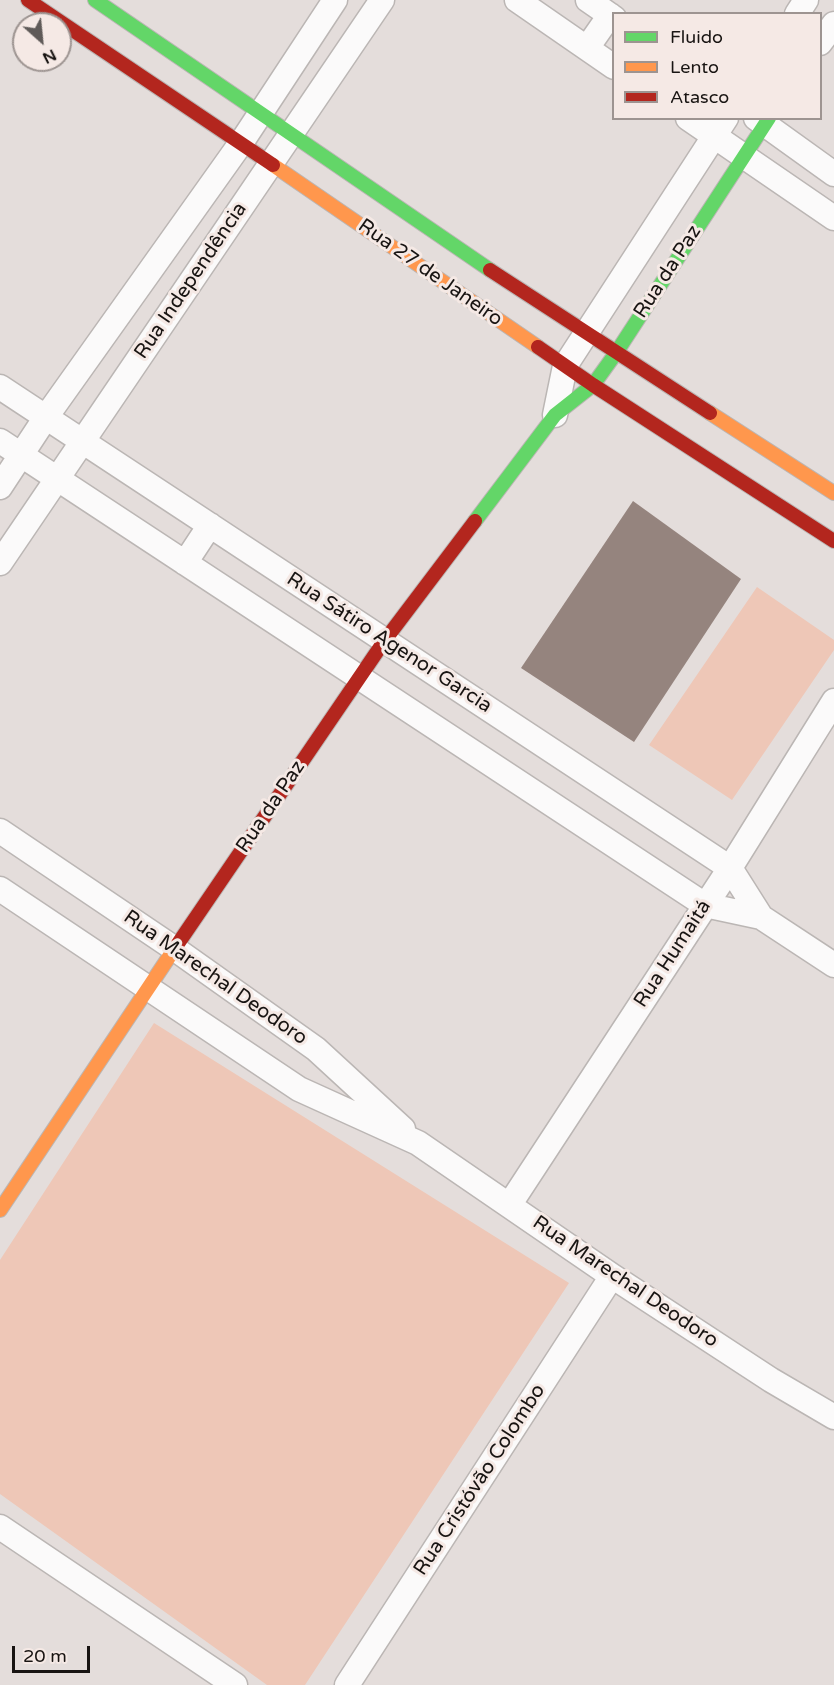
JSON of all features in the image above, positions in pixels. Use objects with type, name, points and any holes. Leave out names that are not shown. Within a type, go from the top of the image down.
[{"type":"street","name":"Rua 27 de Janeiro","points":[[28,0],[93,38],[271,163],[428,250],[586,333],[793,472],[834,493]]},
{"type":"street","name":"Rua 27 de Janeiro","points":[[95,0],[109,15],[290,136],[565,366],[777,497],[834,541]]},
{"type":"street","name":"Rua Independência","points":[[0,487],[46,417],[241,143],[335,0]]},
{"type":"street","name":"Rua Independência","points":[[0,563],[382,0]]},
{"type":"street","points":[[517,0],[612,66]]},
{"type":"street","points":[[587,48],[612,16],[588,0]]},
{"type":"street","points":[[822,40],[834,24]]},
{"type":"street","points":[[300,53],[331,75]]},
{"type":"street","points":[[695,120],[720,127],[743,157],[834,218]]},
{"type":"street","points":[[764,121],[834,174]]},
{"type":"street","name":"Rua da Paz","points":[[4,1194],[175,949],[385,640],[555,415],[593,385],[616,353],[764,121]]},
{"type":"street","name":"Rua da Paz","points":[[555,415],[565,366],[720,127]]},
{"type":"street","points":[[141,284],[174,306]]},
{"type":"street","name":"Rua Sátiro Agenor Garcia","points":[[0,387],[730,868],[761,917]]},
{"type":"street","name":"Rua Sátiro Agenor Garcia","points":[[0,441],[705,905],[761,917],[834,965]]},
{"type":"street","points":[[185,563],[210,525]]},
{"type":"street","name":"Rua Humaitá","points":[[510,1204],[730,868],[834,701]]},
{"type":"street","name":"Rua Marechal Deodoro","points":[[0,831],[175,949],[316,1049],[418,1143],[612,1276],[771,1380],[834,1418]]},
{"type":"street","name":"Rua Marechal Deodoro","points":[[0,889],[298,1089],[418,1143]]},
{"type":"street","name":"Rua Cristóvão Colombo","points":[[347,1685],[612,1276]]},
{"type":"street","points":[[0,1527],[235,1685]]},
{"type":"shaded area","points":[[757,587],[834,640],[834,650],[732,800],[649,745]]},
{"type":"shaded area","points":[[154,1023],[569,1283],[305,1685],[267,1685],[0,1494],[0,1260]]},
{"type":"building","points":[[633,501],[741,579],[634,742],[521,668]]},
{"type":"traffic: fast","points":[[95,0],[490,270]]},
{"type":"traffic: fast","points":[[475,521],[555,415],[593,385],[768,120]]},
{"type":"traffic: slow","points":[[273,165],[538,347]]},
{"type":"traffic: slow","points":[[710,413],[834,493]]},
{"type":"traffic: slow","points":[[0,1210],[175,948]]},
{"type":"traffic: jam","points":[[28,0],[273,165]]},
{"type":"traffic: jam","points":[[490,270],[710,413]]},
{"type":"traffic: jam","points":[[538,347],[834,541]]},
{"type":"traffic: jam","points":[[175,948],[385,640],[475,521]]}]
